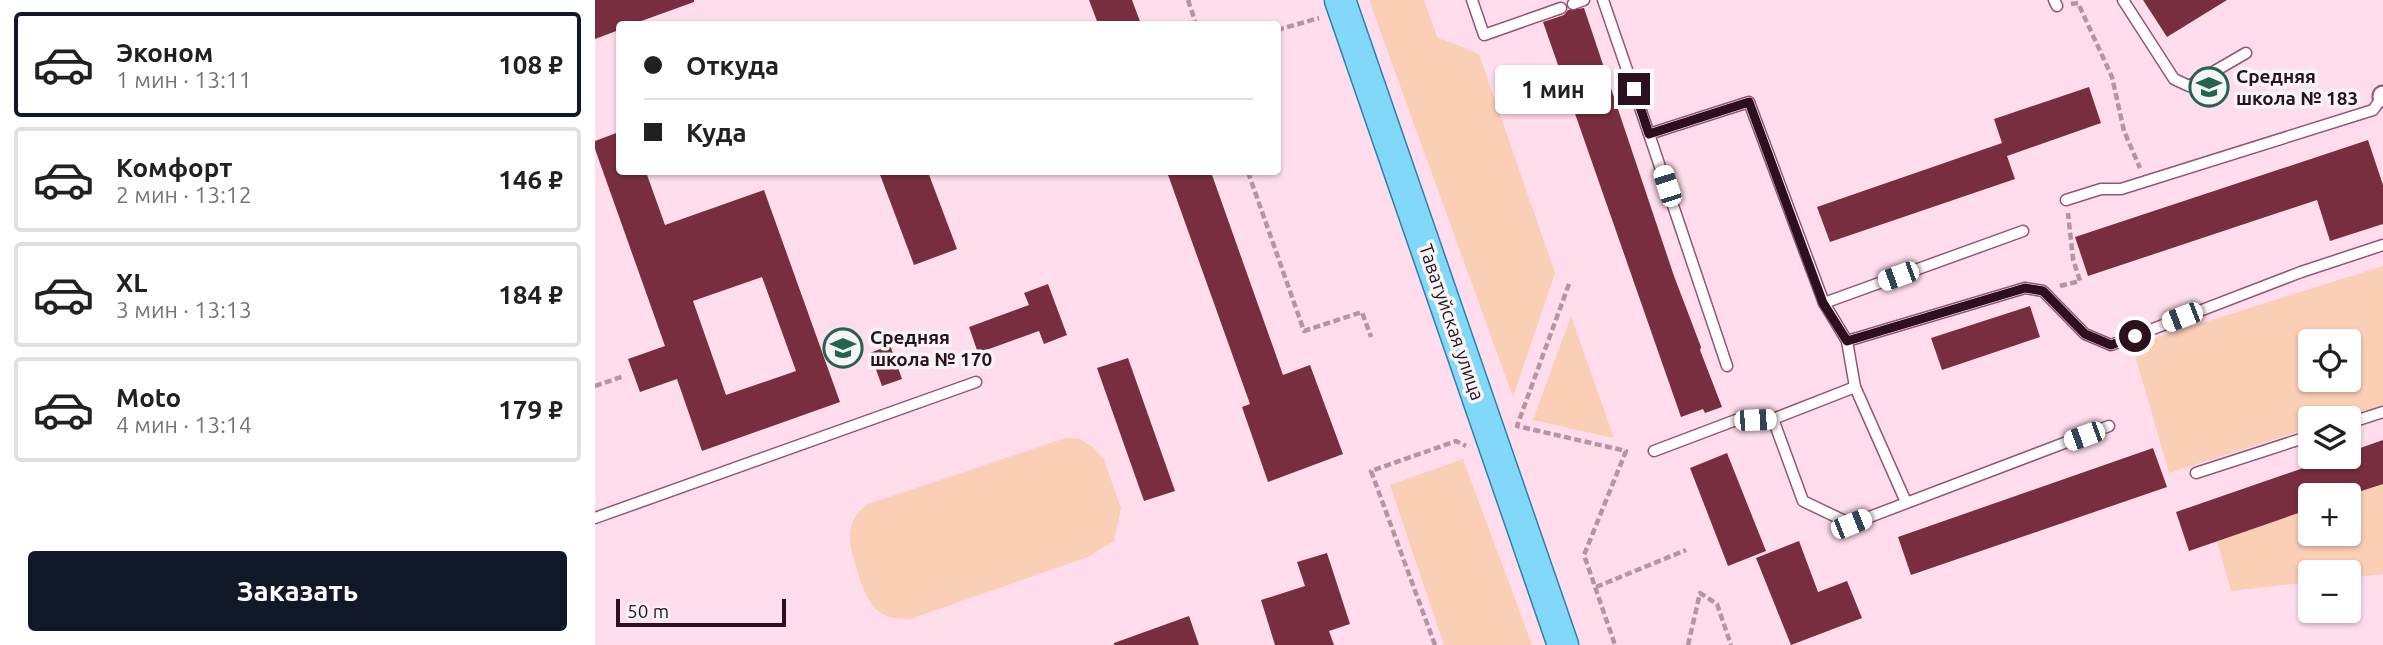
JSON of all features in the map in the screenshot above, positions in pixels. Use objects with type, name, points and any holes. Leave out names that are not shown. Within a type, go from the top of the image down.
[{"type":"main road","name":"Таватуйская улица","points":[[1340,0],[1563,645]]},
{"type":"lane","points":[[1472,0],[1484,35],[1561,8]]},
{"type":"lane","points":[[1573,4],[1584,0]]},
{"type":"lane","points":[[1603,0],[1727,366]]},
{"type":"lane","points":[[2123,0],[2173,79],[2189,86],[2246,53]]},
{"type":"lane","points":[[2066,200],[2101,189],[2121,189],[2373,110],[2383,96]]},
{"type":"lane","points":[[1649,134],[1749,102],[1823,303],[1847,341],[1856,387],[1906,502]]},
{"type":"lane","points":[[1823,303],[2023,231]]},
{"type":"lane","points":[[1847,341],[2025,288],[2043,291],[2085,334],[2111,345],[2301,272],[2383,245]]},
{"type":"lane","points":[[595,518],[976,382]]},
{"type":"lane","points":[[1654,451],[1736,420],[1773,419],[1856,387]]},
{"type":"lane","points":[[2361,419],[2383,412]]},
{"type":"lane","points":[[1773,419],[1803,501],[1851,524],[2109,426]]},
{"type":"lane","points":[[2196,473],[2298,440]]},
{"type":"path","points":[[1188,0],[1195,21]]},
{"type":"path","points":[[2055,3],[2078,3],[2112,77],[2124,131],[2146,181]]},
{"type":"path","points":[[1249,175],[1304,331],[1362,312],[1371,337]]},
{"type":"path","points":[[2043,291],[2080,281],[2073,259],[2066,200]]},
{"type":"path","points":[[1569,284],[1517,426],[1626,451],[1584,555],[1615,645]]},
{"type":"path","points":[[595,386],[624,376]]},
{"type":"path","points":[[1435,645],[1371,471],[1456,441],[1466,446]]},
{"type":"path","points":[[1595,587],[1686,551]]},
{"type":"path","points":[[1688,645],[1700,593],[1717,604],[1731,645]]},
{"type":"shaded area","points":[[1369,0],[1424,0],[1437,37],[1479,54],[1555,273],[1513,397]]},
{"type":"shaded area","points":[[2383,266],[2383,405],[2361,412],[2361,406],[2298,406],[2298,432],[2169,473],[2132,345]]},
{"type":"shaded area","points":[[1571,316],[1614,438],[1533,420]]},
{"type":"shaded area","points":[[1065,438],[1080,439],[1094,448],[1104,460],[1121,508],[1114,541],[1088,557],[910,619],[887,616],[875,608],[863,587],[850,544],[851,527],[860,511],[868,504]]},
{"type":"shaded area","points":[[1463,459],[1532,645],[1444,645],[1390,485]]},
{"type":"shaded area","points":[[2383,476],[2383,574],[2361,577],[2361,560],[2298,560],[2298,583],[2231,591],[2217,541],[2298,510],[2298,546],[2361,546],[2361,485]]},
{"type":"building","points":[[595,0],[694,0],[641,21],[616,21],[616,31],[595,39]]},
{"type":"building","points":[[1089,0],[1132,0],[1140,21],[1097,21]]},
{"type":"building","points":[[2143,0],[2227,0],[2167,37]]},
{"type":"building","points":[[1584,8],[1674,276],[1722,407],[1705,413],[1703,409],[1681,417],[1543,22],[1564,15],[1568,10]]},
{"type":"building","points":[[2089,87],[2101,123],[2007,156],[2015,179],[1830,242],[1817,207],[2002,143],[1994,119]]},
{"type":"building","points":[[616,133],[616,175],[647,175],[665,225],[764,190],[840,402],[702,451],[677,379],[640,392],[628,359],[665,346],[595,149],[595,141]],"holes":[[[762,277],[796,371],[726,395],[693,301]]]},
{"type":"building","points":[[2368,140],[2383,185],[2383,224],[2330,241],[2317,200],[2088,276],[2075,237]]},
{"type":"building","points":[[880,175],[929,175],[957,249],[914,265]]},
{"type":"building","points":[[1168,175],[1212,175],[1283,375],[1310,365],[1343,454],[1268,482],[1242,407],[1250,404]]},
{"type":"building","points":[[1048,284],[1067,335],[1044,344],[1039,331],[978,353],[969,327],[1029,305],[1024,293]]},
{"type":"building","points":[[2030,306],[2040,337],[1942,370],[1931,338]]},
{"type":"building","points":[[890,345],[902,379],[882,386],[870,353]]},
{"type":"building","points":[[1128,358],[1175,491],[1144,501],[1097,368]]},
{"type":"building","points":[[2383,440],[2383,484],[2361,491],[2361,483],[2298,483],[2298,513],[2189,551],[2176,512],[2300,469],[2361,469],[2361,448]]},
{"type":"building","points":[[2153,448],[2167,487],[1911,575],[1898,537]]},
{"type":"building","points":[[1727,453],[1766,551],[1728,566],[1690,468]]},
{"type":"building","points":[[1799,541],[1818,592],[1847,581],[1862,618],[1791,645],[1756,558]]},
{"type":"building","points":[[1327,553],[1350,624],[1329,631],[1334,645],[1275,645],[1261,600],[1305,586],[1297,562]]},
{"type":"building","points":[[1189,616],[1199,645],[1114,645],[1114,643]]},
{"type":"place","name":"Средняя школа № 183","points":[[2209,87]]},
{"type":"place","name":"Средняя школа № 170","points":[[843,348]]},
{"type":"route","points":[[1634,89],[1649,134],[1749,102],[1823,303],[1847,341],[2025,288],[2043,291],[2085,334],[2111,345],[2135,336]]}]
